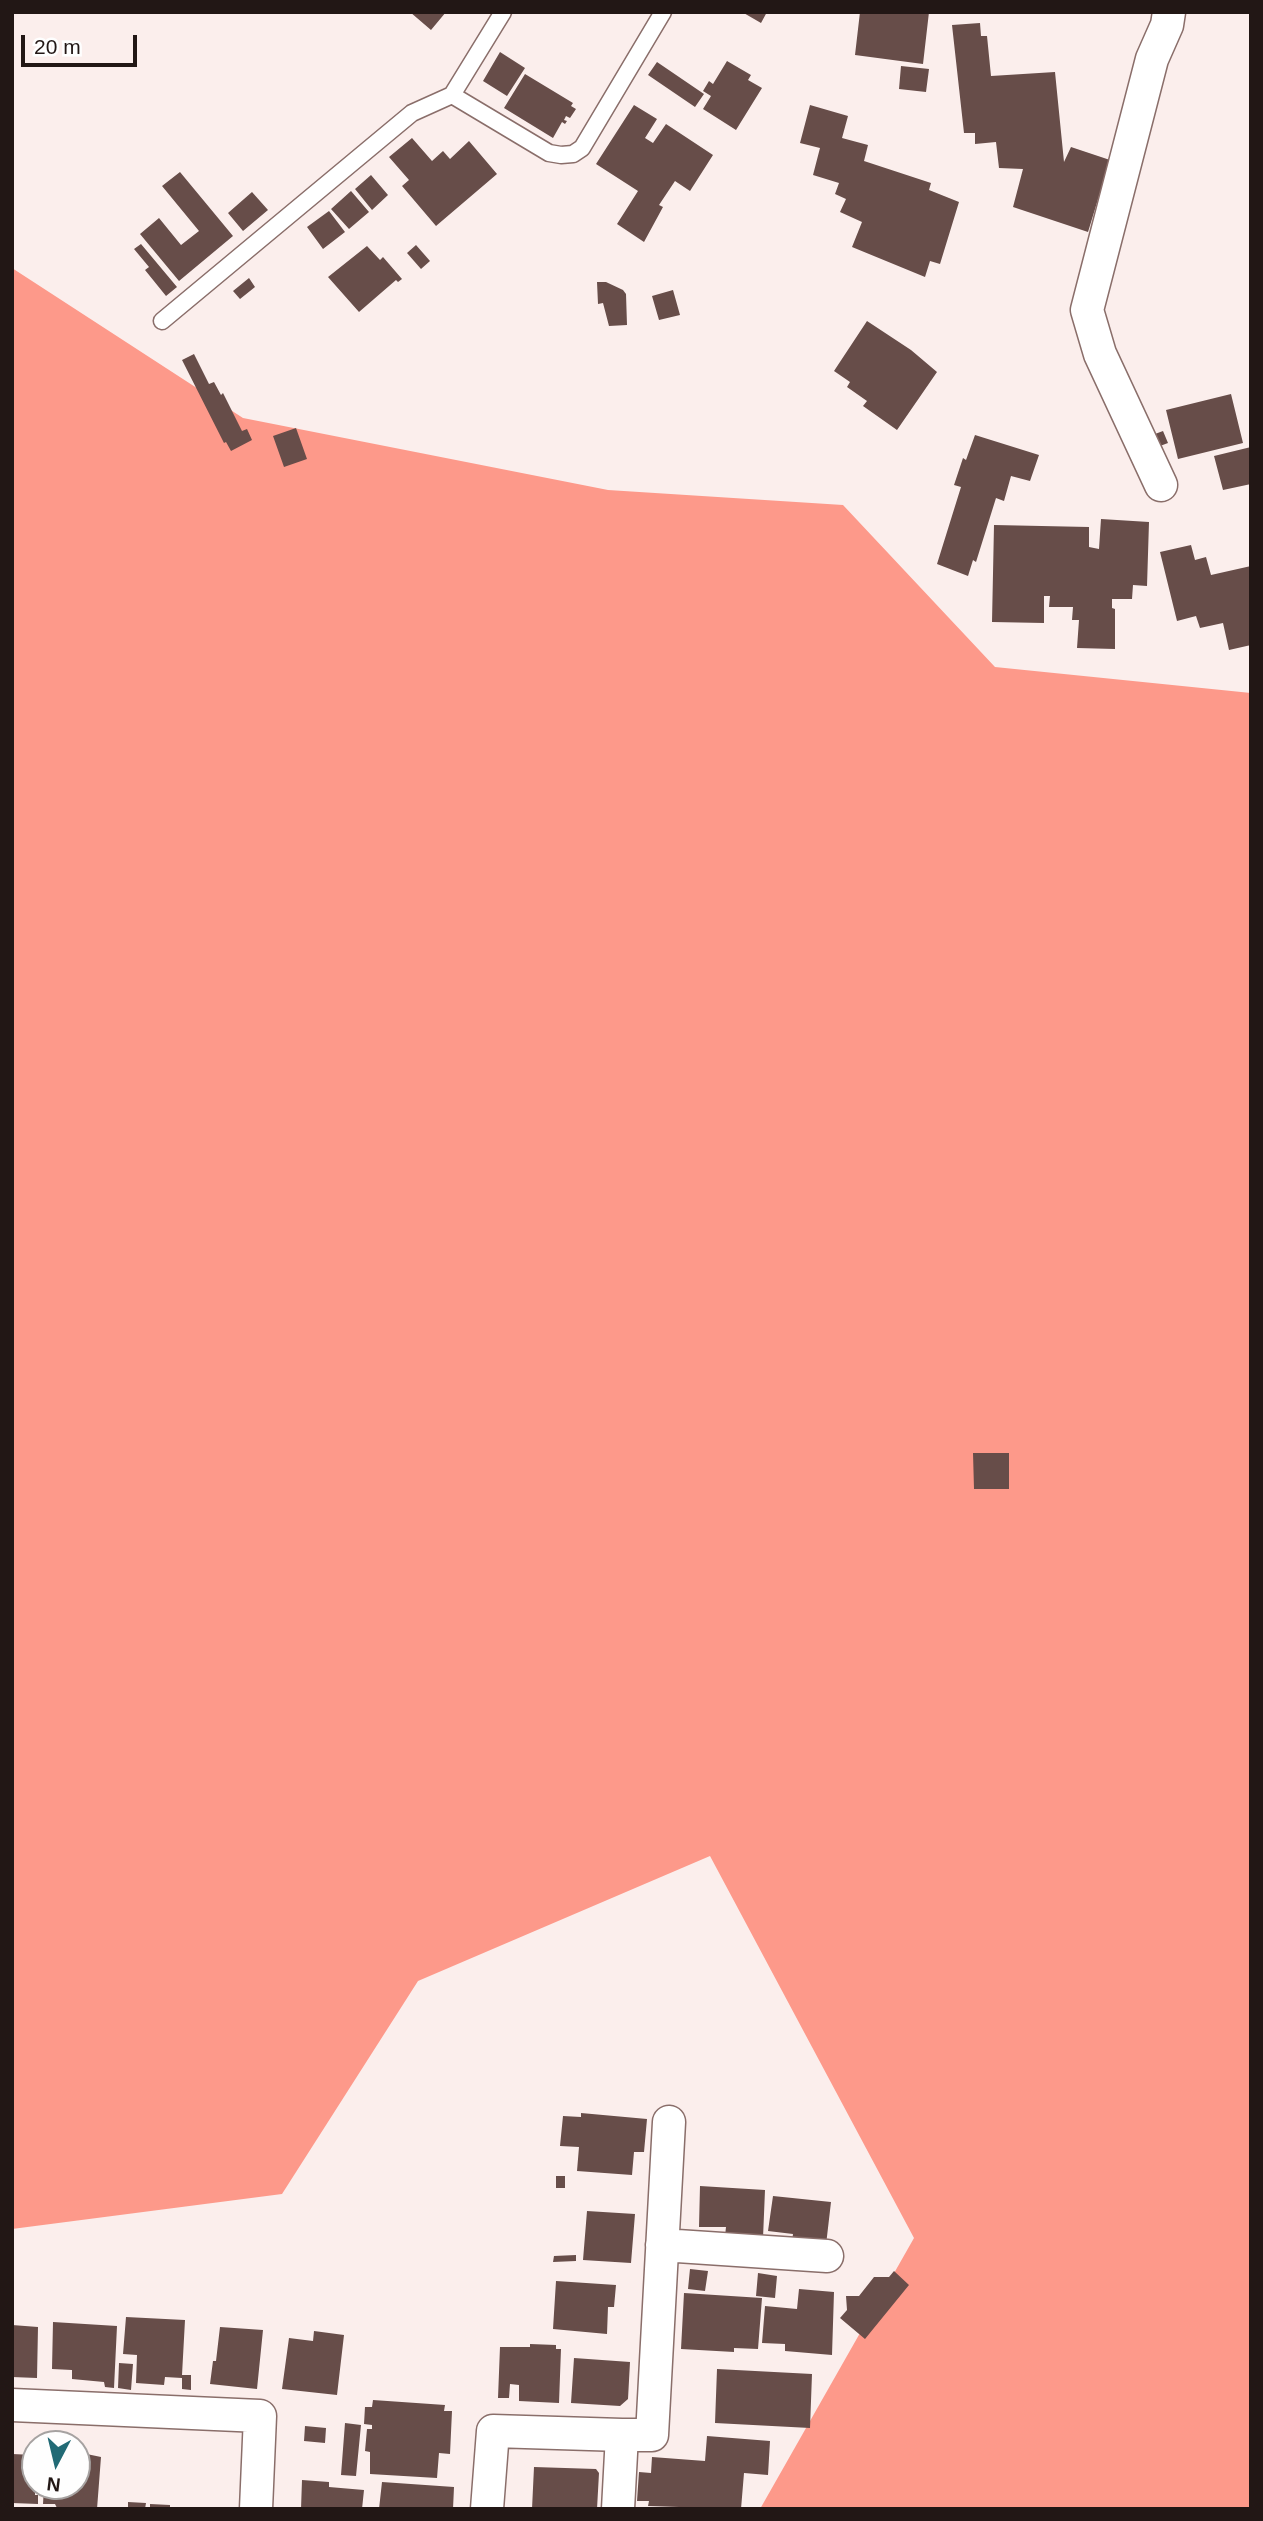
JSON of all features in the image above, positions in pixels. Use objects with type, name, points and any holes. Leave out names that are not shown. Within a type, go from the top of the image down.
[{"type":"street","points":[[1161,485],[1100,354],[1087,310],[1152,59],[1167,25],[1169,12]]},
{"type":"street","points":[[487,2509],[493,2431],[652,2435],[669,2122]]},
{"type":"street","points":[[662,2245],[827,2256]]},
{"type":"street","points":[[12,2405],[260,2416],[256,2509]]},
{"type":"street","points":[[618,2509],[622,2435]]},
{"type":"lane","points":[[162,321],[412,113],[452,95],[503,12]]},
{"type":"lane","points":[[452,95],[549,153],[573,154],[582,148],[663,12]]},
{"type":"shaded area","points":[[12,268],[243,418],[608,490],[843,505],[995,667],[1251,693],[1251,2509],[760,2509],[914,2238],[710,1856],[418,1981],[282,2194],[12,2229]]},
{"type":"building","points":[[410,12],[446,12],[431,30]]},
{"type":"building","points":[[742,12],[767,12],[761,23]]},
{"type":"building","points":[[860,12],[929,12],[923,64],[855,55]]},
{"type":"building","points":[[980,23],[981,36],[987,36],[991,76],[1055,72],[1064,162],[1071,147],[1110,160],[1088,232],[1013,207],[1023,169],[999,168],[996,142],[975,144],[975,133],[964,133],[952,25]]},
{"type":"building","points":[[500,52],[525,68],[507,96],[483,81]]},
{"type":"building","points":[[727,61],[751,75],[748,80],[762,88],[736,130],[703,109],[711,96],[703,91],[709,81],[713,84]]},
{"type":"building","points":[[657,62],[704,94],[695,107],[648,75]]},
{"type":"building","points":[[901,66],[929,69],[926,92],[899,89]]},
{"type":"building","points":[[525,74],[573,103],[571,106],[576,109],[570,118],[566,116],[564,120],[567,121],[565,124],[562,122],[553,138],[504,108]]},
{"type":"building","points":[[634,105],[657,119],[645,138],[653,143],[666,124],[713,155],[690,191],[675,181],[659,205],[663,207],[644,242],[617,224],[638,191],[596,164]]},
{"type":"building","points":[[810,105],[848,116],[842,138],[868,145],[864,161],[931,183],[929,190],[959,202],[940,264],[930,261],[925,277],[852,247],[862,222],[840,212],[846,199],[835,194],[839,183],[813,175],[820,148],[800,143]]},
{"type":"building","points":[[412,138],[432,161],[443,151],[450,159],[469,141],[497,174],[436,226],[402,186],[409,180],[389,157]]},
{"type":"building","points":[[180,172],[233,236],[179,281],[140,234],[159,218],[181,245],[199,231],[162,186]]},
{"type":"building","points":[[371,175],[388,195],[372,210],[355,189]]},
{"type":"building","points":[[351,191],[369,212],[349,229],[331,209]]},
{"type":"building","points":[[252,192],[268,210],[243,231],[228,213]]},
{"type":"building","points":[[329,211],[345,232],[323,249],[307,227]]},
{"type":"building","points":[[141,244],[177,287],[166,296],[145,270],[149,267],[134,249]]},
{"type":"building","points":[[416,245],[430,261],[421,269],[407,253]]},
{"type":"building","points":[[367,246],[380,260],[383,257],[402,279],[398,282],[396,280],[359,312],[328,277]]},
{"type":"building","points":[[249,278],[255,287],[240,299],[233,291]]},
{"type":"building","points":[[597,282],[606,282],[626,294],[627,325],[609,326],[603,303],[598,304]]},
{"type":"building","points":[[673,290],[680,315],[659,320],[652,296]]},
{"type":"building","points":[[867,321],[911,350],[937,372],[897,430],[863,406],[867,401],[847,387],[850,382],[834,371]]},
{"type":"building","points":[[194,354],[209,384],[214,382],[221,395],[223,393],[242,431],[247,429],[252,440],[231,451],[226,442],[224,443],[182,360]]},
{"type":"building","points":[[1231,394],[1243,443],[1178,459],[1166,410]]},
{"type":"building","points":[[296,428],[307,459],[284,467],[273,436]]},
{"type":"building","points":[[1163,431],[1168,443],[1160,446],[1155,434]]},
{"type":"building","points":[[975,435],[1039,455],[1030,481],[1011,476],[1004,501],[996,498],[976,562],[973,560],[968,576],[937,564],[961,487],[954,485],[963,458],[966,460]]},
{"type":"building","points":[[1251,447],[1251,484],[1223,490],[1214,456]]},
{"type":"building","points":[[1101,519],[1149,522],[1147,586],[1133,585],[1132,599],[1112,599],[1112,608],[1115,609],[1115,649],[1077,648],[1079,620],[1072,620],[1073,607],[1049,607],[1050,596],[1044,596],[1044,623],[992,622],[994,525],[1089,527],[1089,547],[1099,549]]},
{"type":"building","points":[[1191,545],[1195,560],[1206,557],[1211,575],[1251,566],[1251,645],[1229,650],[1223,623],[1200,628],[1196,616],[1177,621],[1160,552]]},
{"type":"building","points":[[973,1453],[1009,1453],[1009,1489],[974,1489]]},
{"type":"building","points":[[581,2113],[647,2119],[644,2152],[634,2152],[632,2175],[577,2171],[579,2147],[560,2146],[563,2116],[581,2117]]},
{"type":"building","points":[[556,2176],[565,2176],[565,2188],[556,2188]]},
{"type":"building","points":[[700,2186],[765,2190],[763,2238],[725,2236],[726,2227],[699,2227]]},
{"type":"building","points":[[773,2196],[831,2202],[826,2245],[792,2241],[793,2234],[768,2231]]},
{"type":"building","points":[[587,2211],[635,2214],[631,2263],[583,2260]]},
{"type":"building","points":[[576,2255],[576,2261],[553,2262],[554,2256]]},
{"type":"building","points":[[690,2269],[708,2271],[705,2291],[688,2289]]},
{"type":"building","points":[[894,2271],[909,2285],[865,2339],[840,2318],[847,2310],[846,2296],[859,2296],[874,2277],[889,2277]]},
{"type":"building","points":[[758,2273],[777,2276],[775,2298],[756,2296]]},
{"type":"building","points":[[556,2281],[616,2285],[614,2307],[608,2307],[607,2334],[553,2329]]},
{"type":"building","points":[[799,2289],[834,2292],[832,2355],[785,2351],[785,2344],[762,2343],[765,2306],[797,2309]]},
{"type":"building","points":[[684,2293],[762,2298],[758,2349],[734,2348],[734,2352],[681,2349]]},
{"type":"building","points":[[126,2317],[185,2320],[182,2375],[191,2375],[191,2390],[182,2389],[182,2378],[165,2377],[164,2385],[136,2383],[137,2355],[123,2354]]},
{"type":"building","points":[[53,2322],[117,2326],[114,2388],[105,2387],[104,2382],[72,2379],[72,2370],[52,2369]]},
{"type":"building","points":[[12,2325],[38,2327],[37,2378],[12,2377]]},
{"type":"building","points":[[220,2327],[263,2330],[257,2389],[210,2384]]},
{"type":"building","points":[[314,2331],[344,2335],[337,2395],[282,2389],[289,2338],[313,2341]]},
{"type":"building","points":[[530,2344],[556,2345],[556,2349],[561,2349],[559,2403],[519,2401],[519,2385],[510,2384],[509,2398],[498,2398],[500,2347],[530,2347]]},
{"type":"building","points":[[574,2358],[630,2362],[628,2399],[620,2406],[571,2403]]},
{"type":"building","points":[[119,2363],[133,2364],[131,2390],[118,2388]]},
{"type":"building","points":[[717,2369],[812,2374],[810,2428],[715,2423]]},
{"type":"building","points":[[373,2400],[445,2405],[444,2411],[452,2411],[450,2454],[439,2453],[437,2478],[370,2474],[370,2452],[365,2451],[367,2429],[372,2429],[372,2425],[364,2424],[365,2407],[372,2407]]},
{"type":"building","points":[[345,2423],[361,2425],[356,2476],[341,2475]]},
{"type":"building","points":[[305,2426],[326,2428],[325,2443],[304,2441]]},
{"type":"building","points":[[707,2436],[770,2441],[768,2475],[744,2473],[741,2509],[648,2506],[649,2501],[637,2501],[639,2472],[651,2473],[652,2457],[705,2461]]},
{"type":"building","points":[[12,2454],[21,2454],[21,2500],[38,2500],[38,2504],[12,2503]]},
{"type":"building","points":[[91,2455],[101,2457],[97,2509],[57,2508],[55,2504],[43,2504],[43,2500],[91,2500]]},
{"type":"building","points":[[534,2467],[596,2469],[599,2473],[597,2509],[532,2509]]},
{"type":"building","points":[[302,2480],[329,2482],[329,2487],[364,2490],[362,2509],[301,2509]]},
{"type":"building","points":[[382,2482],[454,2487],[453,2509],[379,2509]]},
{"type":"building","points":[[128,2502],[146,2503],[145,2509],[128,2509]]},
{"type":"building","points":[[150,2504],[170,2505],[170,2509],[150,2509]]}]
